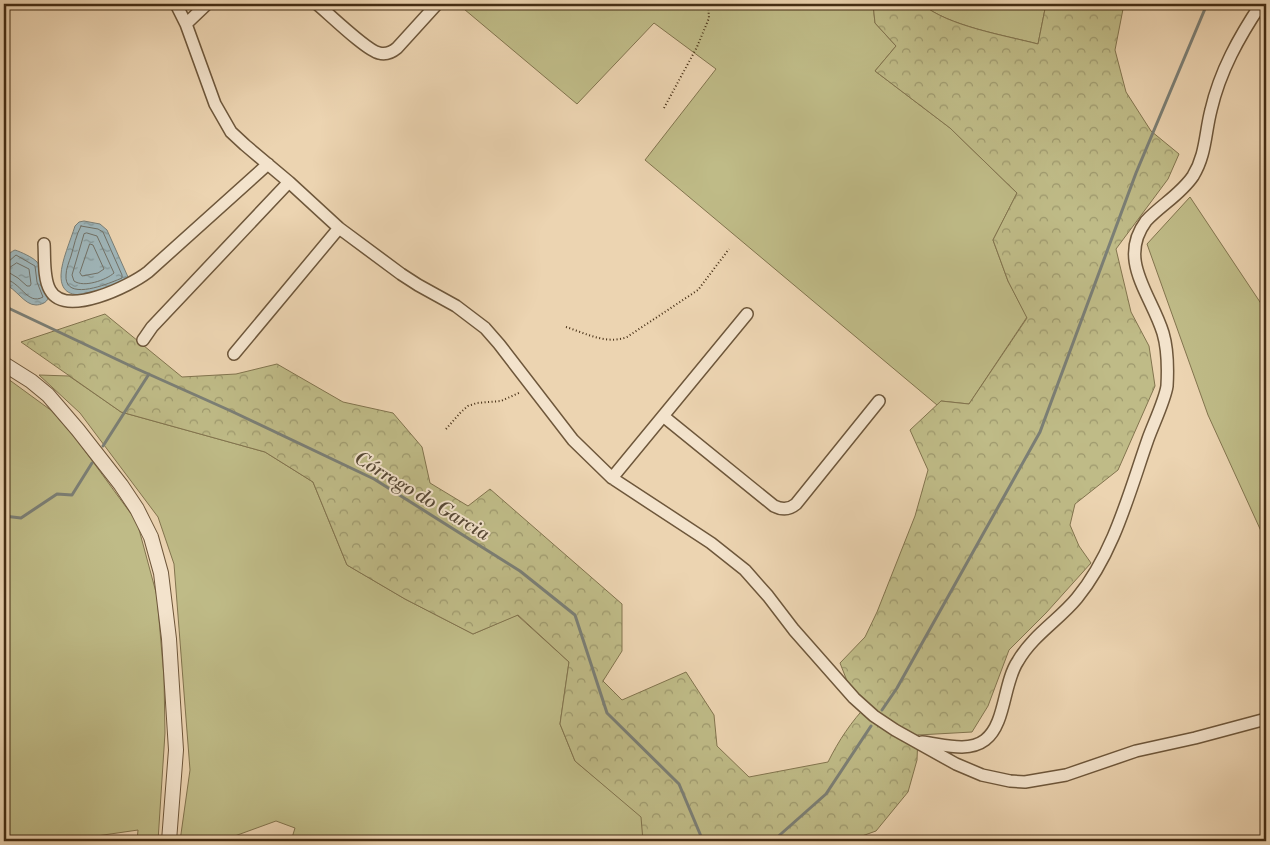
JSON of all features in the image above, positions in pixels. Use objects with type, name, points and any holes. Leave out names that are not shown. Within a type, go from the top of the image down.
[{"type":"street","points":[[176,4],[186,24],[215,104],[224,120],[238,138],[339,228],[412,281],[456,306],[474,319],[499,344],[573,440],[612,478],[711,543],[745,570],[794,630],[854,698],[874,716],[956,764],[982,775],[1010,781],[1026,782],[1066,775],[1136,751],[1266,719]]},
{"type":"street","points":[[186,24],[207,4]]},
{"type":"street","points":[[317,4],[372,51],[385,54],[397,48],[436,4]]},
{"type":"street","points":[[918,742],[968,747],[980,743],[990,736],[996,725],[1008,680],[1016,662],[1040,633],[1077,598],[1096,572],[1110,544],[1166,389],[1166,345],[1163,332],[1135,267],[1135,242],[1146,221],[1185,186],[1198,166],[1203,154],[1211,110],[1222,71],[1241,34],[1261,4]]},
{"type":"street","points":[[44,244],[47,284],[50,291],[58,299],[70,302],[117,290],[129,285],[148,272],[268,164]]},
{"type":"street","points":[[144,340],[152,327],[289,182]]},
{"type":"street","points":[[234,354],[339,228]]},
{"type":"street","points":[[612,478],[747,314]]},
{"type":"street","points":[[4,364],[32,381],[48,395],[78,430],[122,485],[151,537],[161,573],[169,638],[176,750],[168,841]]},
{"type":"street","points":[[663,416],[774,506],[787,509],[796,504],[879,401]]},
{"type":"path","points":[[664,108],[697,47],[709,18],[708,4]]},
{"type":"path","points":[[566,327],[605,340],[627,337],[698,290],[730,249]]},
{"type":"path","points":[[446,429],[468,406],[477,403],[501,401],[532,387]]},
{"type":"green space","points":[[458,4],[873,4],[875,23],[896,46],[875,71],[950,128],[1017,193],[993,240],[1008,281],[1027,317],[969,404],[941,401],[937,405],[645,160],[716,69],[654,23],[577,104]]},
{"type":"green space","points":[[873,4],[922,4],[933,12],[961,24],[1038,44],[1046,4],[1124,4],[1115,50],[1126,92],[1151,131],[1179,154],[1168,179],[1116,249],[1131,312],[1149,346],[1155,386],[1118,470],[1075,504],[1070,525],[1079,546],[1091,563],[1046,613],[1009,650],[988,706],[972,732],[918,735],[917,760],[908,792],[876,831],[848,841],[643,841],[641,817],[575,761],[560,724],[569,662],[518,615],[473,634],[405,599],[347,565],[313,482],[265,452],[121,412],[21,342],[105,314],[182,377],[236,374],[277,364],[343,402],[393,413],[422,447],[430,483],[468,506],[490,489],[622,604],[622,651],[603,681],[622,700],[686,672],[714,715],[717,746],[749,777],[828,762],[846,731],[868,704],[849,686],[840,663],[865,637],[877,612],[915,516],[928,470],[910,430],[941,401],[969,404],[1027,318],[1008,281],[993,240],[1017,193],[950,128],[875,71],[896,46],[875,23]]},
{"type":"green space","points":[[922,4],[1046,4],[1038,44],[961,24],[933,12]]},
{"type":"green space","points":[[1190,197],[1266,311],[1266,542],[1208,415],[1147,244]]},
{"type":"green space","points":[[39,375],[69,376],[121,412],[265,452],[313,482],[347,565],[405,599],[473,634],[517,615],[569,662],[560,724],[575,761],[642,817],[643,841],[291,841],[295,828],[276,821],[221,841],[180,841],[190,770],[174,564],[158,517],[80,413]]},
{"type":"green space","points":[[4,376],[52,411],[77,440],[137,522],[157,596],[164,678],[165,733],[158,841],[137,841],[138,830],[62,841],[4,841]]},
{"type":"water","points":[[79,222],[100,224],[107,230],[128,277],[127,280],[99,291],[77,295],[69,292],[63,286],[61,270],[75,226]]},
{"type":"water","points":[[15,250],[29,256],[38,263],[48,295],[47,300],[39,305],[28,302],[4,284],[5,260]]},
{"type":"waterway","points":[[882,710],[897,688],[1040,432],[1136,173],[1207,4]]},
{"type":"waterway","name":"Córrego do Garcia","points":[[4,306],[374,479],[520,571],[575,615],[607,713],[679,784],[703,841]]},
{"type":"waterway","points":[[103,446],[149,374]]},
{"type":"waterway","points":[[4,516],[21,518],[57,494],[72,495],[92,463]]},
{"type":"waterway","points":[[773,841],[826,794],[871,726]]}]
